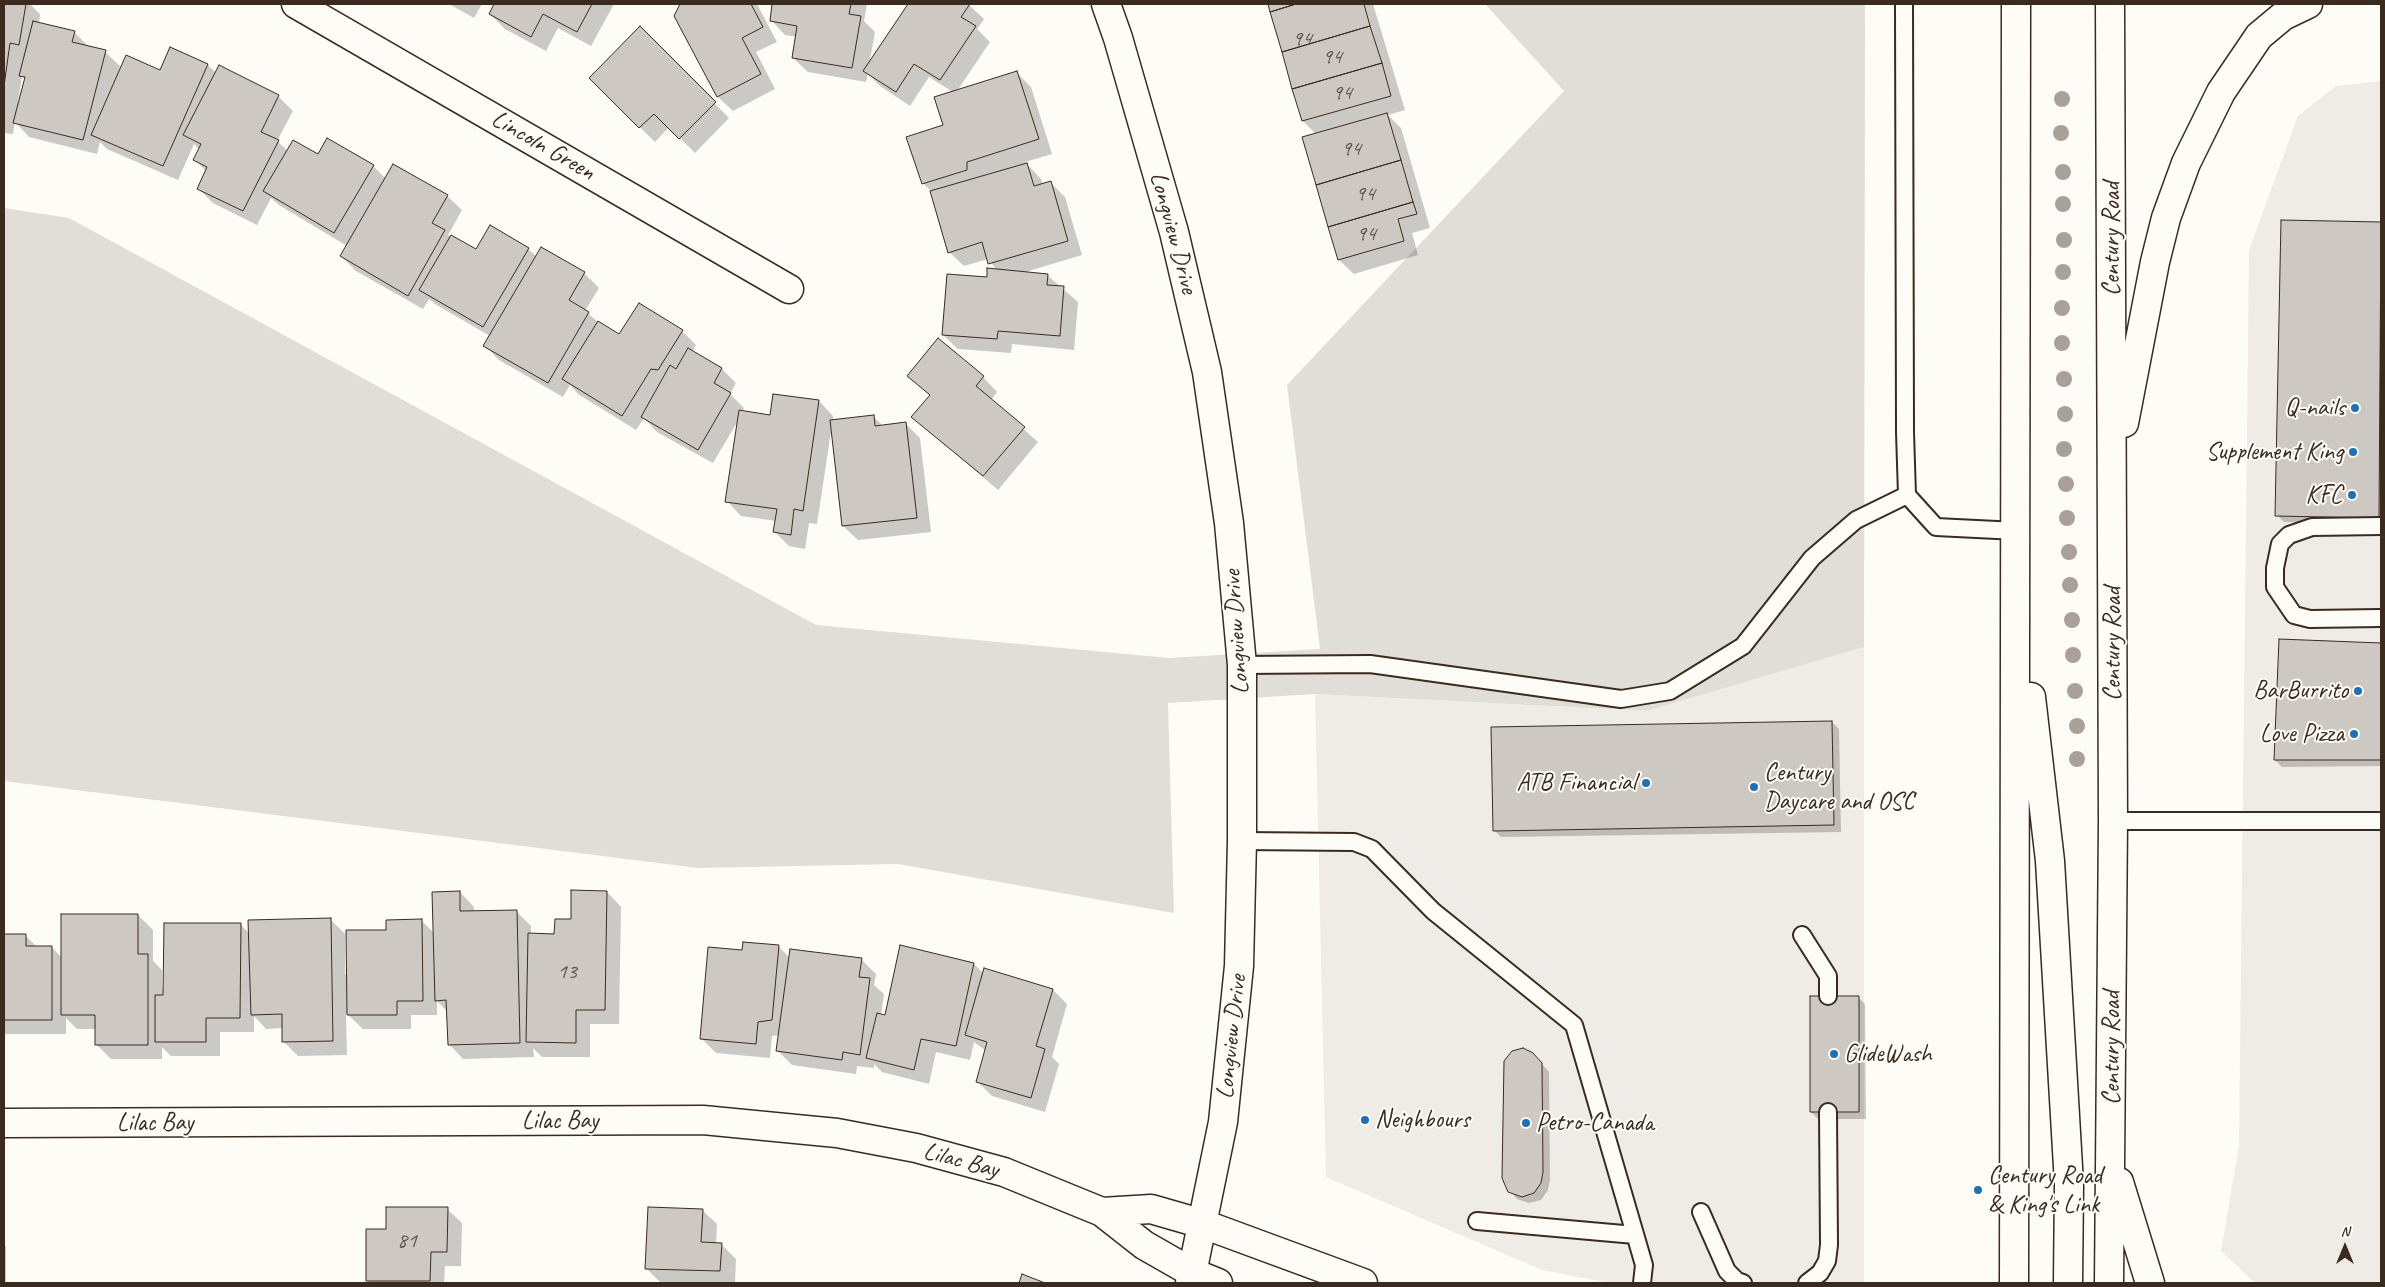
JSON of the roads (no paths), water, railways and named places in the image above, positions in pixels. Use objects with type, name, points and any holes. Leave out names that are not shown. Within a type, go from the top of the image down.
[{"type":"main road","name":"Lincoln Green","points":[[296,4],[789,289]]},
{"type":"main road","name":"Longview Drive","points":[[1106,4],[1118,38],[1174,232],[1207,372],[1229,523],[1242,665],[1242,841],[1239,966],[1223,1122],[1191,1278]]},
{"type":"main road","points":[[2014,1283],[2017,566],[2016,4]]},
{"type":"main road","name":"Century Road","points":[[2110,4],[2113,821],[2110,1283]]},
{"type":"main road","points":[[2112,488],[2154,262],[2166,218],[2186,163],[2221,92],[2260,36],[2283,16],[2308,4]]},
{"type":"main road","points":[[2017,566],[2050,861],[2069,1184],[2068,1283]]},
{"type":"main road","name":"Lilac Bay","points":[[4,1124],[704,1120],[837,1133],[916,1148],[1004,1172],[1102,1212],[1191,1278],[1218,1283]]},
{"type":"main road","points":[[2111,1156],[2150,1283]]},
{"type":"main road","name":"Lilac Bay","points":[[1102,1212],[1151,1208],[1203,1224],[1363,1283]]},
{"type":"lane","points":[[1904,4],[1905,432],[1907,495],[1936,527],[2017,531]]},
{"type":"lane","points":[[1242,665],[1370,664],[1621,699],[1670,691],[1743,646],[1812,558],[1856,520],[1907,495]]},
{"type":"lane","points":[[2381,526],[2312,527],[2289,535],[2280,544],[2275,568],[2275,587],[2294,615],[2310,619],[2381,618]]},
{"type":"lane","points":[[2113,821],[2381,821]]},
{"type":"lane","points":[[1242,841],[1354,842],[1372,849],[1433,911],[1574,1025],[1644,1265],[1642,1283]]},
{"type":"lane","points":[[1802,935],[1828,976],[1828,996]]},
{"type":"lane","points":[[1807,1283],[1820,1273],[1827,1260],[1829,1245],[1828,1112]]},
{"type":"lane","points":[[1701,1212],[1727,1271],[1737,1282],[1743,1283]]},
{"type":"lane","points":[[1477,1221],[1635,1235]]},
{"type":"place","name":"Q-nails","points":[[2355,408]]},
{"type":"place","name":"Supplement King","points":[[2353,452]]},
{"type":"place","name":"KFC","points":[[2352,495]]},
{"type":"place","name":"BarBurrito","points":[[2358,691]]},
{"type":"place","name":"Love Pizza","points":[[2354,734]]},
{"type":"place","name":"ATB Financial","points":[[1646,783]]},
{"type":"place","name":"Century Daycare and OSC","points":[[1754,787]]},
{"type":"place","name":"GlideWash","points":[[1834,1054]]},
{"type":"place","name":"Neighbours","points":[[1365,1120]]},
{"type":"place","name":"Petro-Canada","points":[[1526,1123]]},
{"type":"place","name":"Century Road & King's Link","points":[[1978,1190]]}]
